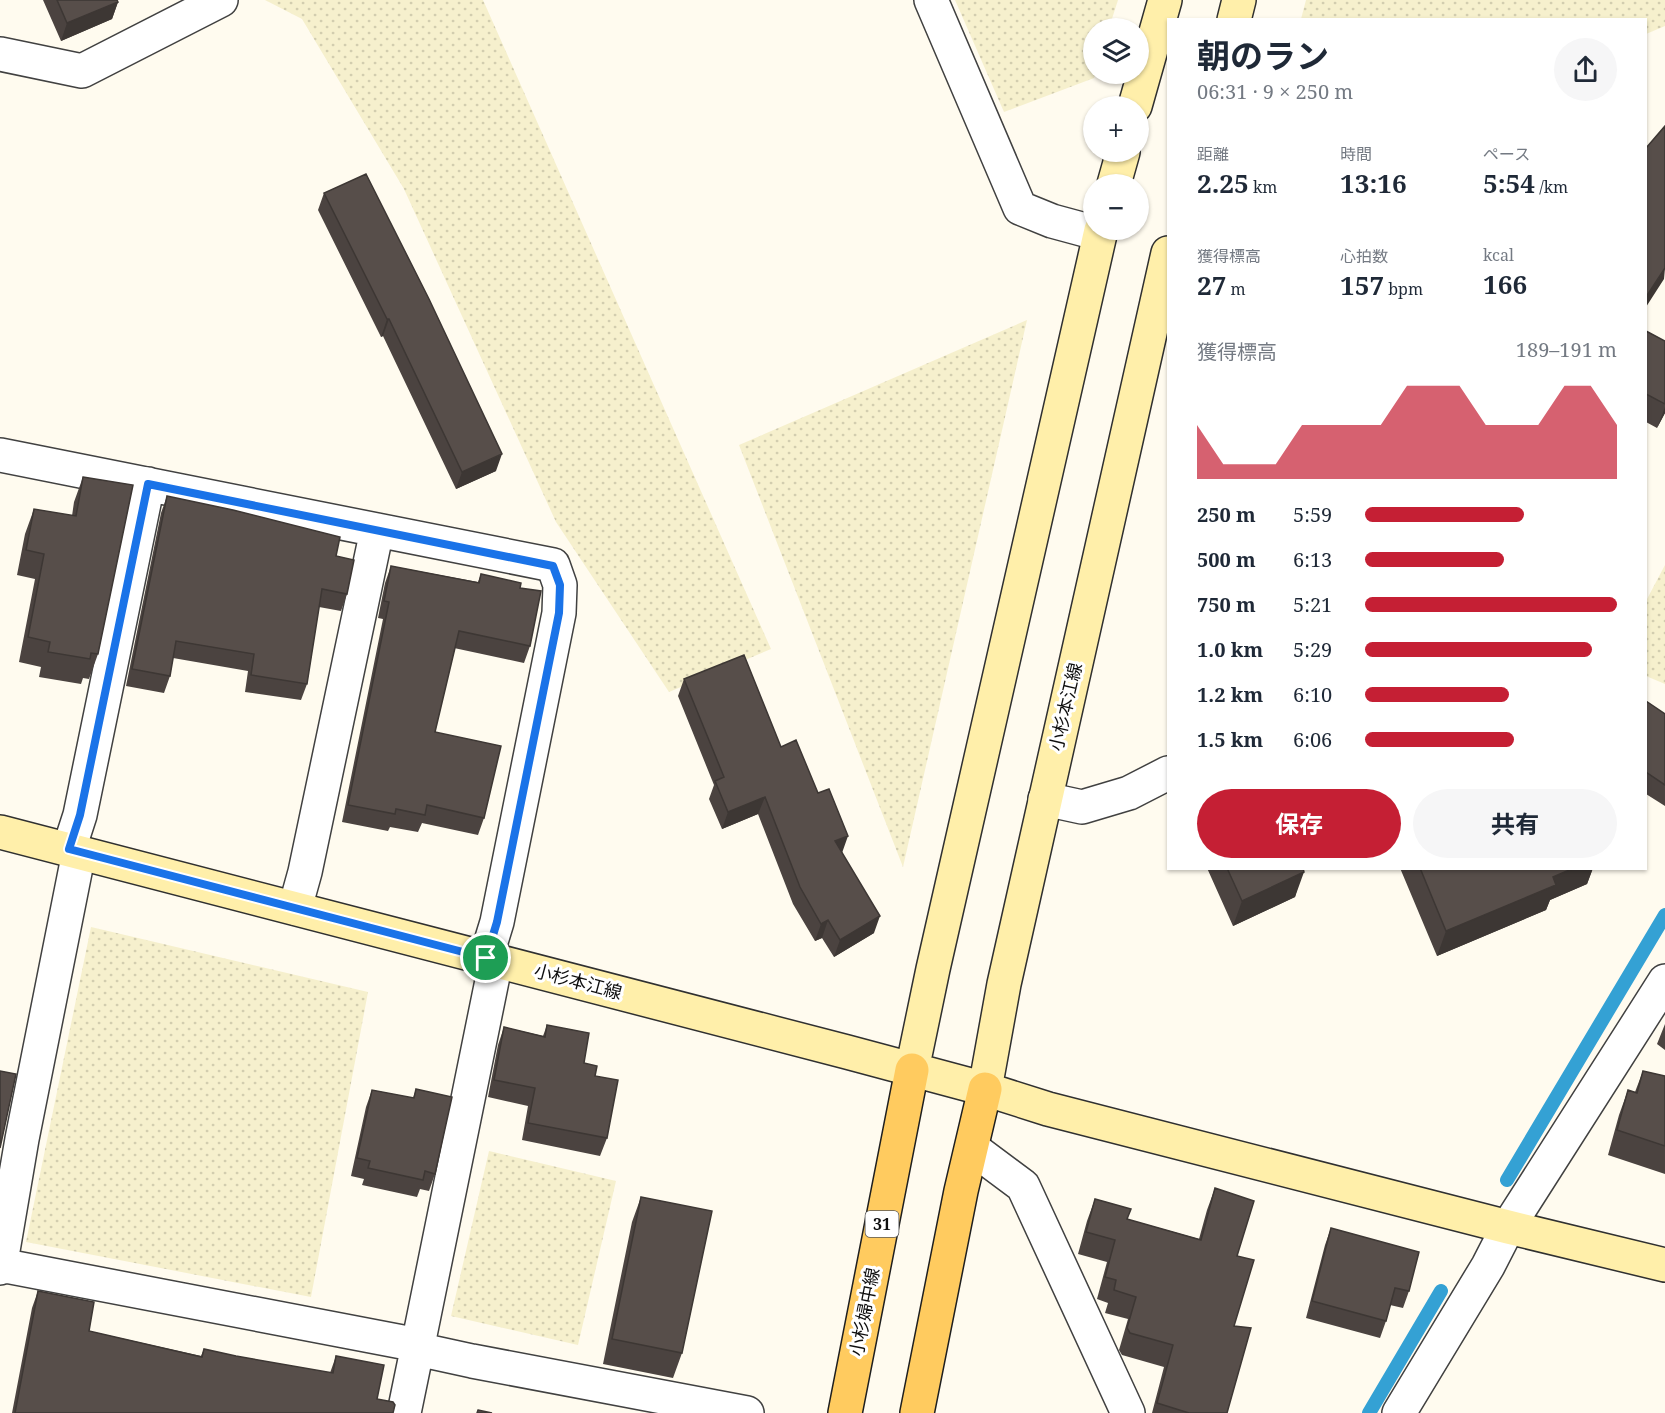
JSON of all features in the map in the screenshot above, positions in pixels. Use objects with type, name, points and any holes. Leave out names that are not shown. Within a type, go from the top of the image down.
[{"type":"main road","points":[[1138,96],[1165,0]]},
{"type":"main road","points":[[1234,18],[1239,0]]},
{"type":"main road","points":[[912,1070],[1098,240]]},
{"type":"main road","name":"小杉本江線","points":[[0,832],[985,1089],[1004,984],[1167,257]]},
{"type":"main road","name":"小杉婦中線","points":[[845,1413],[912,1070]]},
{"type":"main road","points":[[920,1408],[961,1191],[985,1089],[1048,1109],[1665,1265]]},
{"type":"main road","name":"31","points":[[831,1413],[853,1377]]},
{"type":"street","points":[[0,54],[82,71],[221,0]]},
{"type":"street","points":[[931,0],[1020,208],[1052,220],[1083,228]]},
{"type":"street","points":[[0,455],[553,566],[560,585],[559,613],[497,922],[404,1413]]},
{"type":"street","points":[[148,484],[80,815],[0,1266],[417,1347],[472,1361],[747,1413]]},
{"type":"street","points":[[295,908],[377,530]]},
{"type":"street","points":[[1045,798],[1082,807],[1129,793],[1167,774]]},
{"type":"street","points":[[1399,1413],[1488,1266],[1508,1227],[1665,981]]},
{"type":"street","points":[[972,1148],[1023,1186],[1128,1413]]},
{"type":"shaded area","points":[[265,0],[483,0],[771,649],[669,692],[556,522],[404,189],[302,19]]},
{"type":"shaded area","points":[[955,0],[1118,0],[1112,18],[1083,18],[1083,82],[1004,112]]},
{"type":"shaded area","points":[[1306,0],[1665,0],[1665,26],[1647,34],[1647,18],[1301,18]]},
{"type":"shaded area","points":[[1027,320],[903,867],[739,445]]},
{"type":"shaded area","points":[[1665,565],[1665,684],[1647,676],[1647,599]]},
{"type":"shaded area","points":[[91,927],[368,992],[311,1297],[26,1242]]},
{"type":"shaded area","points":[[489,1151],[616,1181],[578,1345],[451,1316]]},
{"type":"building","points":[[57,0],[117,0],[118,2],[67,23]]},
{"type":"building","points":[[1665,126],[1665,268],[1647,295],[1647,147]]},
{"type":"building","points":[[366,174],[429,299],[502,454],[462,472],[389,319],[324,193]]},
{"type":"building","points":[[1647,332],[1665,341],[1665,404],[1647,395]]},
{"type":"building","points":[[83,477],[133,485],[98,654],[91,653],[90,659],[48,652],[50,642],[28,637],[44,554],[26,550],[34,509],[76,516]]},
{"type":"building","points":[[167,496],[340,537],[336,556],[354,560],[347,594],[322,589],[307,684],[251,675],[254,654],[176,641],[170,676],[132,669]]},
{"type":"building","points":[[391,566],[479,583],[481,574],[521,583],[520,588],[541,591],[530,646],[459,631],[435,732],[501,746],[484,818],[427,805],[425,815],[396,809],[395,814],[348,805],[389,602],[384,601]]},
{"type":"building","points":[[744,655],[781,747],[796,740],[818,793],[829,789],[848,836],[835,841],[880,916],[840,940],[828,920],[821,924],[800,887],[765,797],[728,812],[715,781],[724,777],[684,679]]},
{"type":"building","points":[[1647,702],[1665,714],[1665,785],[1647,773]]},
{"type":"building","points":[[1228,870],[1304,870],[1304,872],[1242,901]]},
{"type":"building","points":[[1421,870],[1569,870],[1553,877],[1556,885],[1446,931]]},
{"type":"building","points":[[547,1025],[589,1033],[584,1063],[597,1066],[595,1076],[618,1080],[607,1138],[528,1123],[535,1088],[494,1080],[504,1027],[545,1037]]},
{"type":"building","points":[[0,1071],[16,1074],[0,1148]]},
{"type":"building","points":[[1643,1071],[1665,1076],[1665,1146],[1617,1130],[1628,1090],[1637,1093]]},
{"type":"building","points":[[416,1089],[452,1097],[435,1174],[425,1171],[423,1180],[368,1168],[370,1161],[357,1158],[372,1090],[414,1098]]},
{"type":"building","points":[[1215,1188],[1254,1201],[1237,1256],[1254,1260],[1234,1326],[1251,1328],[1227,1413],[1189,1413],[1157,1403],[1173,1345],[1130,1333],[1127,1328],[1136,1297],[1114,1290],[1116,1280],[1105,1277],[1115,1240],[1086,1232],[1095,1199],[1131,1209],[1127,1219],[1201,1240]]},
{"type":"building","points":[[641,1197],[712,1211],[682,1353],[612,1339]]},
{"type":"building","points":[[1331,1228],[1419,1252],[1409,1291],[1395,1288],[1386,1321],[1312,1301]]},
{"type":"building","points":[[38,1291],[94,1302],[89,1331],[202,1357],[204,1349],[333,1373],[336,1356],[384,1365],[377,1399],[393,1402],[395,1405],[393,1413],[15,1413]]},
{"type":"waterway","points":[[1507,1180],[1665,915]]},
{"type":"waterway","points":[[1369,1413],[1441,1291]]},
{"type":"route","points":[[148,484],[553,566],[560,585],[559,613],[497,922],[486,958],[69,849],[80,815],[148,484]]}]
